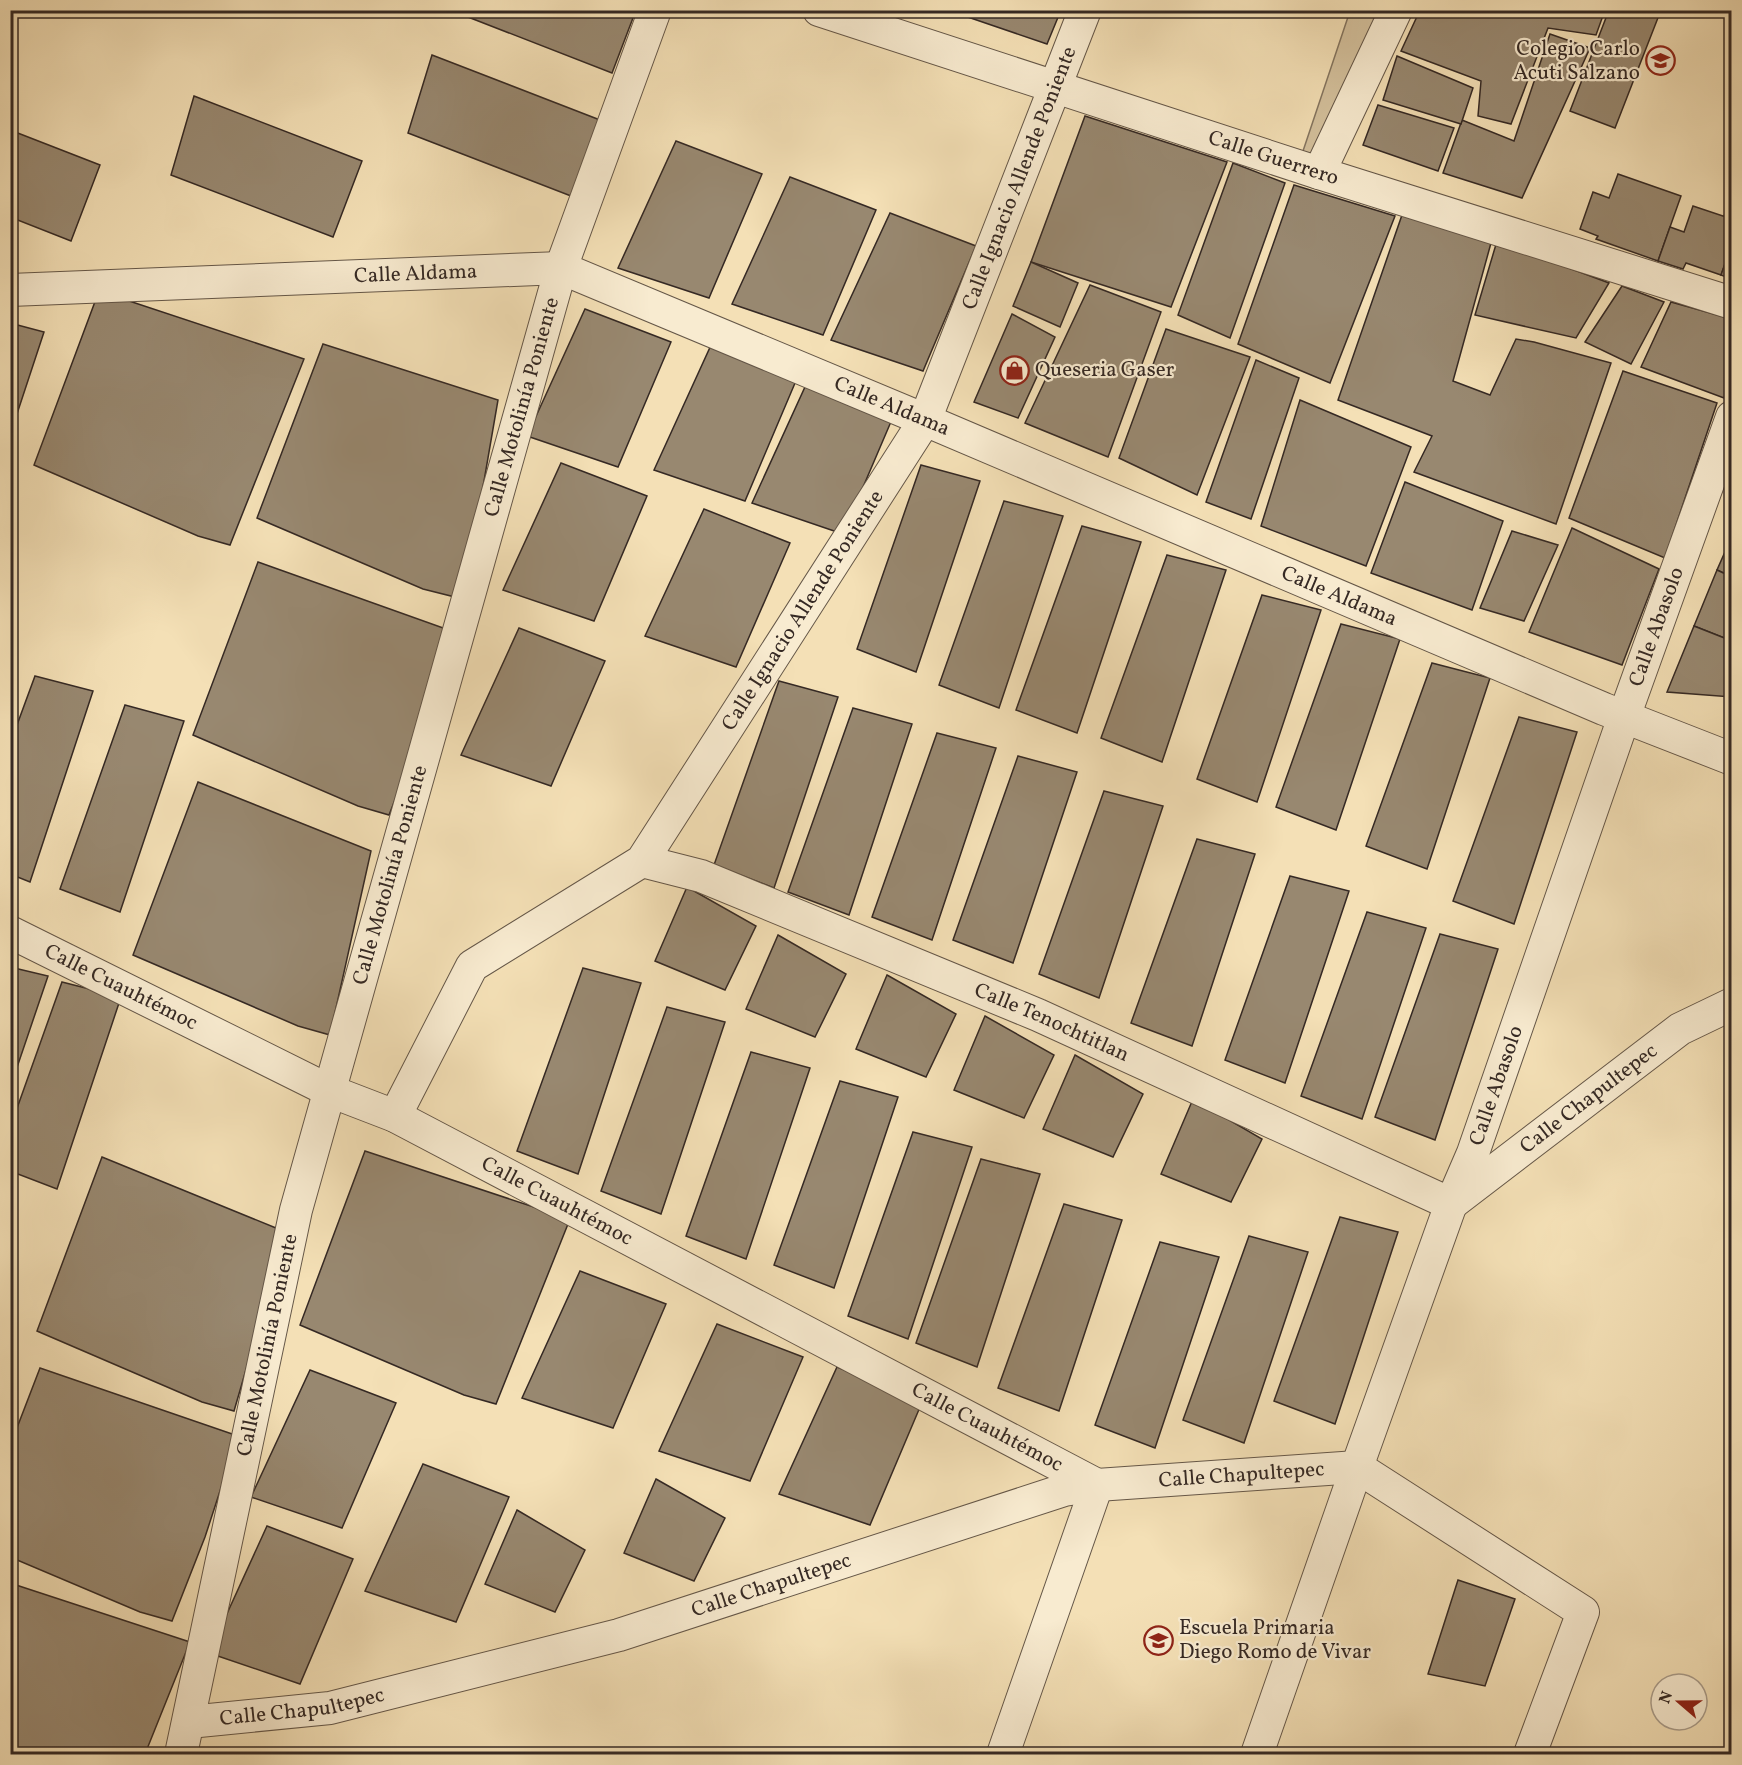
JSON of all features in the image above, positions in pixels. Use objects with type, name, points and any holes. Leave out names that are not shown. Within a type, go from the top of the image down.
[{"type":"street","name":"Calle Motolinía Poniente","points":[[181,1755],[296,1210],[561,268],[655,10]]},
{"type":"street","name":"Calle Guerrero","points":[[819,10],[1319,173],[1731,303]]},
{"type":"street","name":"Calle Ignacio Allende Poniente","points":[[395,1116],[472,966],[642,861],[925,420],[1085,10]]},
{"type":"street","points":[[1319,173],[1396,10]]},
{"type":"street","name":"Calle Aldama","points":[[10,290],[561,268],[1624,717],[1731,759]]},
{"type":"street","name":"Calle Abasolo","points":[[1257,1755],[1357,1467],[1452,1204],[1473,1154],[1624,717],[1731,422]]},
{"type":"street","name":"Calle Tenochtitlan","points":[[642,861],[701,876],[1038,1015],[1452,1204]]},
{"type":"street","name":"Calle Cuauhtémoc","points":[[10,932],[330,1091],[395,1116],[1097,1485]]},
{"type":"street","name":"Calle Chapultepec","points":[[1452,1204],[1680,1029],[1731,1004]]},
{"type":"street","points":[[1357,1467],[1583,1612],[1530,1755]]},
{"type":"street","name":"Calle Chapultepec","points":[[189,1722],[330,1708],[619,1635],[1064,1490],[1097,1485],[1357,1467]]},
{"type":"street","points":[[1003,1755],[1097,1485]]},
{"type":"shaded area","points":[[1350,11],[1383,11],[1320,160],[1302,154]]},
{"type":"building","points":[[450,10],[636,10],[612,73]]},
{"type":"building","points":[[957,10],[1061,10],[1047,44],[956,13]]},
{"type":"building","points":[[1420,10],[1605,10],[1596,35],[1548,28],[1511,124],[1478,116],[1481,81],[1401,51]]},
{"type":"building","points":[[1609,10],[1661,10],[1615,128],[1570,111]]},
{"type":"building","points":[[1550,34],[1590,48],[1522,198],[1443,173],[1462,120],[1514,141]]},
{"type":"building","points":[[432,55],[600,120],[571,196],[408,133]]},
{"type":"building","points":[[1397,56],[1473,88],[1461,124],[1383,100]]},
{"type":"building","points":[[194,96],[362,161],[333,237],[171,175]]},
{"type":"building","points":[[1378,105],[1454,128],[1438,171],[1363,145]]},
{"type":"building","points":[[1085,116],[1227,162],[1171,307],[1031,262]]},
{"type":"building","points":[[10,130],[100,165],[71,241],[10,217]]},
{"type":"building","points":[[676,141],[762,174],[709,298],[618,268]]},
{"type":"building","points":[[1233,163],[1285,183],[1230,338],[1178,315]]},
{"type":"building","points":[[1618,174],[1681,196],[1658,261],[1596,239],[1598,236],[1580,229],[1593,192],[1609,198]]},
{"type":"building","points":[[790,177],[876,210],[823,335],[732,304]]},
{"type":"building","points":[[1294,185],[1395,216],[1330,383],[1238,344]]},
{"type":"building","points":[[1732,195],[1732,219],[1724,216]]},
{"type":"building","points":[[1693,206],[1732,219],[1732,244],[1721,275],[1686,263],[1683,269],[1658,261],[1670,227],[1684,232]]},
{"type":"building","points":[[890,213],[976,246],[923,371],[831,340]]},
{"type":"building","points":[[1402,215],[1491,243],[1453,381],[1490,395],[1516,339],[1611,363],[1556,524],[1414,472],[1432,436],[1338,400]]},
{"type":"building","points":[[1497,241],[1609,283],[1576,338],[1475,315]]},
{"type":"building","points":[[1732,244],[1732,279],[1721,275]]},
{"type":"building","points":[[1031,262],[1078,283],[1060,327],[1013,306]]},
{"type":"building","points":[[1090,285],[1161,312],[1108,457],[1025,423]]},
{"type":"building","points":[[1622,286],[1664,302],[1631,364],[1585,342]]},
{"type":"building","points":[[99,291],[304,359],[230,545],[198,536],[34,465]]},
{"type":"building","points":[[1671,302],[1732,319],[1732,370],[1724,398],[1641,367]]},
{"type":"building","points":[[585,309],[671,342],[618,467],[527,436]]},
{"type":"building","name":"Queseria Gaser","points":[[1012,314],[1055,337],[1018,418],[974,402]]},
{"type":"building","points":[[10,323],[44,332],[10,435]]},
{"type":"building","points":[[1166,329],[1250,357],[1197,495],[1119,458]]},
{"type":"building","points":[[712,343],[798,376],[745,501],[654,470]]},
{"type":"building","points":[[323,344],[498,400],[479,510],[455,597],[423,589],[257,518]]},
{"type":"building","points":[[1256,360],[1299,378],[1251,519],[1206,502]]},
{"type":"building","points":[[1623,371],[1717,403],[1665,558],[1569,518]]},
{"type":"building","points":[[810,376],[896,410],[843,534],[752,503]]},
{"type":"building","points":[[1300,400],[1411,447],[1366,566],[1261,526]]},
{"type":"building","points":[[561,463],[647,496],[594,621],[503,590]]},
{"type":"building","points":[[921,465],[980,481],[916,672],[857,649]]},
{"type":"building","points":[[1405,482],[1503,521],[1472,610],[1371,573]]},
{"type":"building","points":[[1004,501],[1063,516],[999,708],[939,685]]},
{"type":"building","points":[[704,509],[790,543],[736,667],[645,636]]},
{"type":"building","points":[[1082,526],[1141,542],[1077,733],[1016,710]]},
{"type":"building","points":[[1572,528],[1659,569],[1622,665],[1529,632]]},
{"type":"building","points":[[1512,531],[1558,545],[1524,621],[1480,608]]},
{"type":"building","points":[[1732,536],[1732,577],[1717,570]]},
{"type":"building","points":[[1167,555],[1226,570],[1162,762],[1101,738]]},
{"type":"building","points":[[258,562],[446,629],[422,732],[389,815],[358,806],[193,735]]},
{"type":"building","points":[[1717,570],[1732,577],[1732,641],[1694,626]]},
{"type":"building","points":[[1262,595],[1321,610],[1257,802],[1197,779]]},
{"type":"building","points":[[1341,624],[1400,639],[1336,830],[1276,807]]},
{"type":"building","points":[[1694,626],[1732,641],[1732,697],[1667,692]]},
{"type":"building","points":[[519,628],[605,661],[551,786],[461,755]]},
{"type":"building","points":[[1432,663],[1490,678],[1427,869],[1366,846]]},
{"type":"building","points":[[10,670],[16,671],[10,689]]},
{"type":"building","points":[[35,676],[93,691],[30,882],[10,874],[10,744]]},
{"type":"building","points":[[779,681],[838,697],[774,888],[714,865]]},
{"type":"building","points":[[125,705],[184,721],[120,912],[60,889]]},
{"type":"building","points":[[853,708],[912,724],[849,915],[788,892]]},
{"type":"building","points":[[1519,717],[1577,732],[1514,924],[1453,901]]},
{"type":"building","points":[[937,733],[996,748],[932,940],[872,917]]},
{"type":"building","points":[[1018,756],[1077,772],[1013,963],[953,940]]},
{"type":"building","points":[[198,782],[371,851],[330,1035],[298,1026],[133,955]]},
{"type":"building","points":[[1104,791],[1163,806],[1099,998],[1039,974]]},
{"type":"building","points":[[1197,839],[1255,854],[1192,1046],[1131,1023]]},
{"type":"building","points":[[1290,876],[1349,891],[1285,1083],[1225,1060]]},
{"type":"building","points":[[687,887],[756,926],[725,990],[655,961]]},
{"type":"building","points":[[1367,912],[1426,928],[1362,1119],[1301,1096]]},
{"type":"building","points":[[1440,934],[1498,949],[1435,1140],[1375,1117]]},
{"type":"building","points":[[778,935],[846,974],[815,1037],[746,1009]]},
{"type":"building","points":[[10,967],[48,976],[10,1088]]},
{"type":"building","points":[[583,968],[641,983],[578,1174],[517,1151]]},
{"type":"building","points":[[887,975],[956,1014],[926,1077],[856,1049]]},
{"type":"building","points":[[62,982],[121,997],[57,1189],[10,1171],[10,1128]]},
{"type":"building","points":[[667,1007],[725,1022],[661,1214],[601,1191]]},
{"type":"building","points":[[985,1016],[1054,1055],[1024,1118],[954,1090]]},
{"type":"building","points":[[751,1052],[810,1068],[746,1259],[686,1236]]},
{"type":"building","points":[[1075,1055],[1143,1094],[1113,1157],[1043,1129]]},
{"type":"building","points":[[840,1081],[898,1097],[834,1288],[774,1265]]},
{"type":"building","points":[[1193,1099],[1262,1139],[1231,1202],[1161,1174]]},
{"type":"building","points":[[913,1132],[972,1147],[908,1339],[848,1316]]},
{"type":"building","points":[[365,1151],[570,1219],[496,1404],[464,1395],[300,1325]]},
{"type":"building","points":[[102,1157],[276,1228],[259,1325],[234,1411],[202,1402],[37,1331]]},
{"type":"building","points":[[981,1159],[1040,1174],[977,1367],[916,1343]]},
{"type":"building","points":[[1064,1204],[1122,1220],[1059,1411],[998,1388]]},
{"type":"building","points":[[1340,1217],[1398,1232],[1335,1424],[1274,1401]]},
{"type":"building","points":[[1249,1236],[1308,1252],[1244,1443],[1183,1420]]},
{"type":"building","points":[[1160,1242],[1219,1257],[1155,1448],[1095,1425]]},
{"type":"building","points":[[580,1271],[666,1304],[613,1428],[522,1398]]},
{"type":"building","points":[[717,1324],[803,1357],[750,1481],[659,1451]]},
{"type":"building","points":[[837,1367],[923,1400],[870,1525],[779,1494]]},
{"type":"building","points":[[40,1368],[238,1436],[205,1537],[172,1621],[140,1612],[10,1557],[10,1446]]},
{"type":"building","points":[[310,1370],[396,1403],[342,1528],[251,1497]]},
{"type":"building","points":[[423,1464],[509,1497],[456,1622],[365,1591]]},
{"type":"building","points":[[656,1479],[725,1518],[694,1581],[624,1553]]},
{"type":"building","points":[[517,1510],[585,1550],[555,1612],[485,1584]]},
{"type":"building","points":[[267,1526],[353,1559],[300,1684],[209,1653]]},
{"type":"building","points":[[1458,1580],[1515,1599],[1485,1686],[1428,1674]]},
{"type":"building","points":[[10,1583],[190,1642],[145,1754],[10,1754]]},
{"type":"place","name":"Colegio Carlo Acuti Salzano","points":[[1661,61]]},
{"type":"place","name":"Queseria Gaser","points":[[1014,370]]},
{"type":"place","name":"Escuela Primaria Diego Romo de Vivar","points":[[1158,1640]]}]
